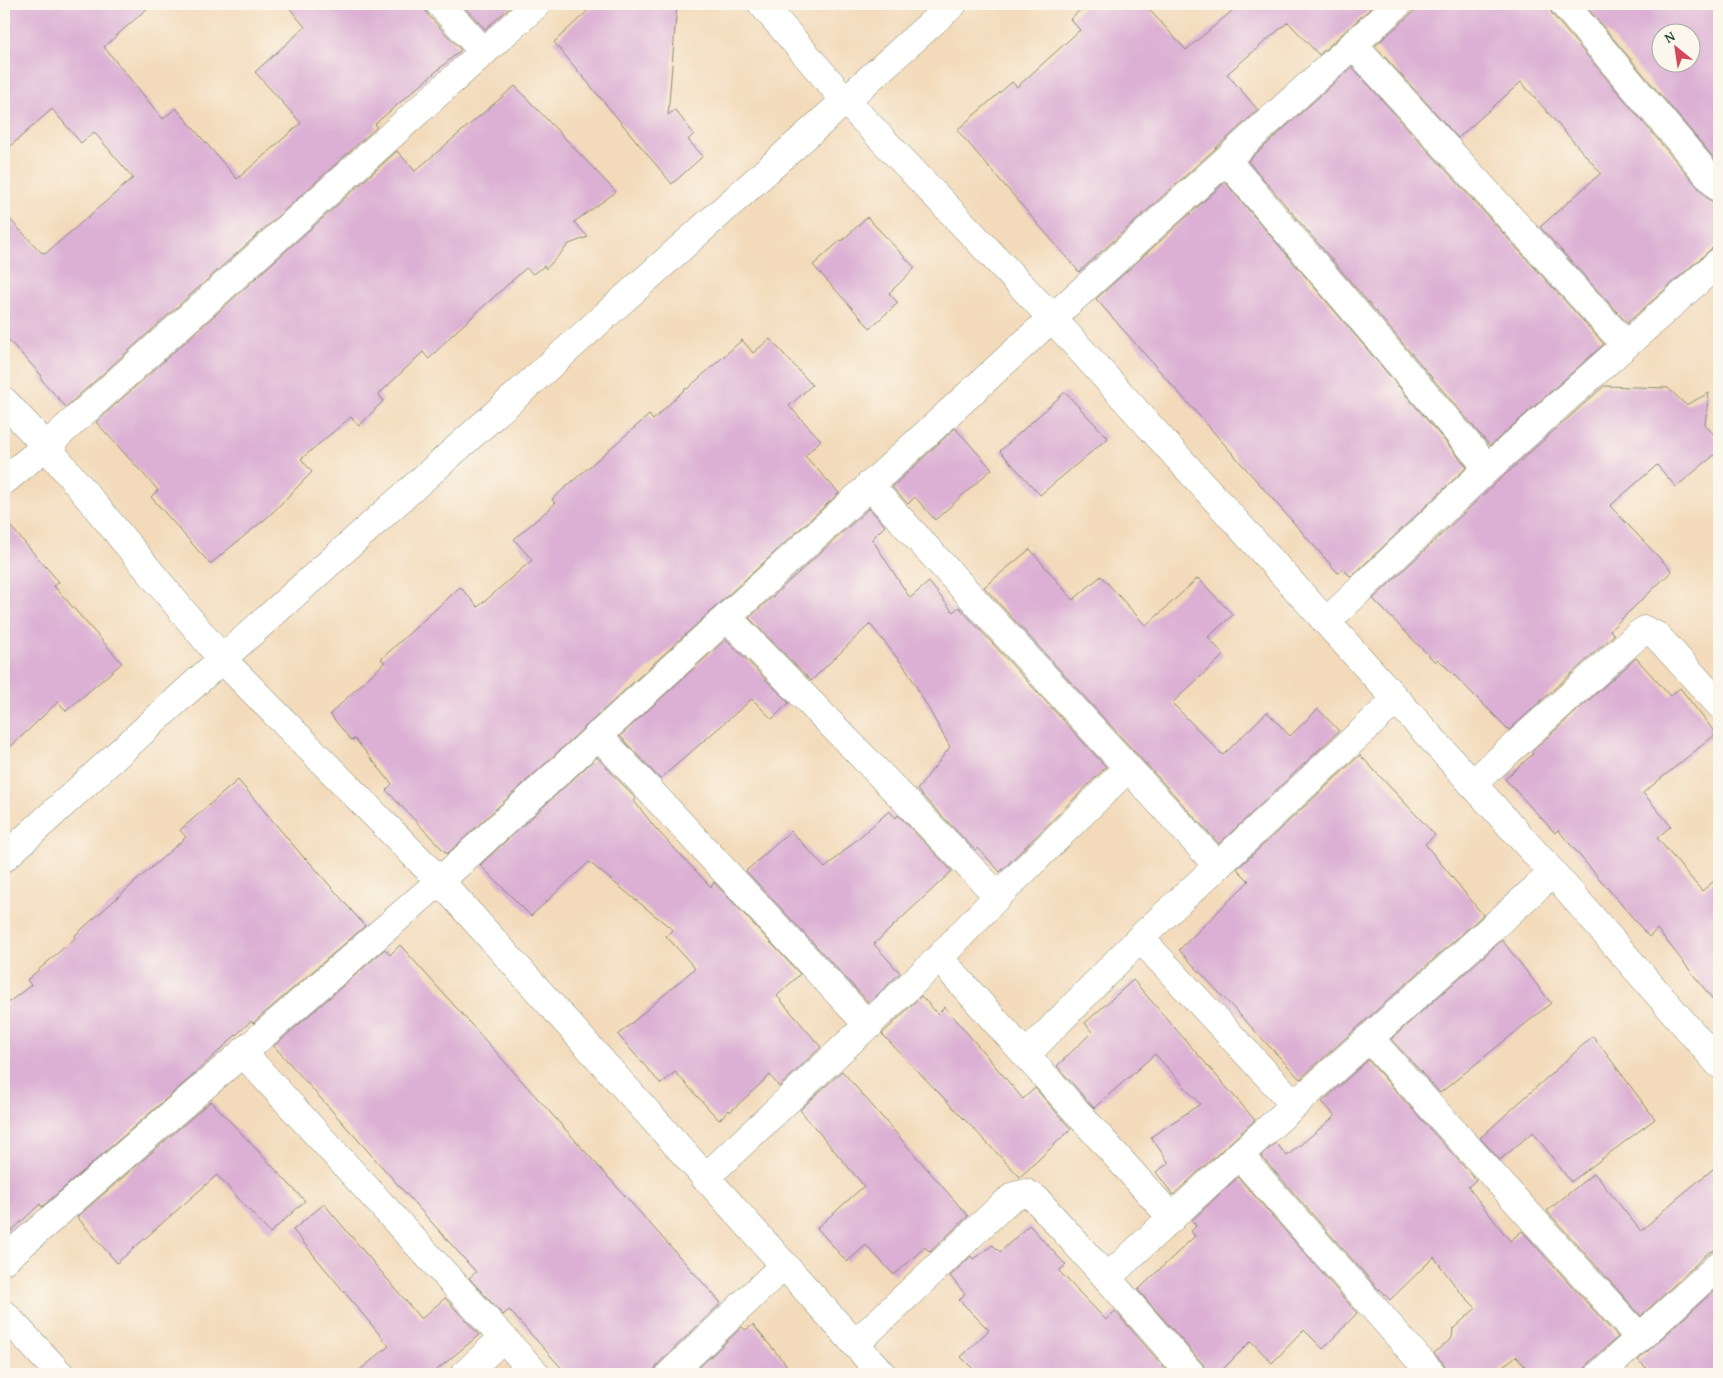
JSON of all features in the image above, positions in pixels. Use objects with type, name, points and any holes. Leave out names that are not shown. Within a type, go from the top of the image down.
[{"type":"street","points":[[440,4],[484,52]]},
{"type":"street","points":[[4,481],[46,446],[537,4]]},
{"type":"street","points":[[762,4],[845,100],[1052,318],[1552,873],[1719,1064]]},
{"type":"street","points":[[4,858],[222,659],[953,4]]},
{"type":"street","points":[[4,1260],[440,881],[1052,318],[1398,4]]},
{"type":"street","points":[[1564,4],[1719,188]]},
{"type":"street","points":[[1353,45],[1625,344]]},
{"type":"street","points":[[1227,161],[1488,468]]},
{"type":"street","points":[[1326,622],[1488,468],[1719,262]]},
{"type":"street","points":[[4,401],[46,446],[222,659],[440,881],[882,1374]]},
{"type":"street","points":[[869,486],[1218,866]]},
{"type":"street","points":[[727,617],[998,896]]},
{"type":"street","points":[[1472,784],[1645,630],[1657,636],[1719,704]]},
{"type":"street","points":[[1026,1055],[1140,938],[1396,700]]},
{"type":"street","points":[[598,736],[869,1026]]},
{"type":"street","points":[[705,1178],[869,1026],[1128,768]]},
{"type":"street","points":[[1107,1278],[1239,1155],[1552,873]]},
{"type":"street","points":[[1140,938],[1295,1105]]},
{"type":"street","points":[[939,958],[1172,1218]]},
{"type":"street","points":[[1369,1038],[1640,1338]]},
{"type":"street","points":[[243,1053],[536,1374]]},
{"type":"street","points":[[1239,1155],[1432,1374]]},
{"type":"street","points":[[855,1344],[1003,1205],[1014,1196],[1026,1193],[1036,1199],[1191,1374]]},
{"type":"street","points":[[670,1374],[784,1265]]},
{"type":"street","points":[[1600,1374],[1719,1265]]},
{"type":"street","points":[[4,1314],[60,1374]]},
{"type":"street","points":[[464,1374],[503,1338]]},
{"type":"building","points":[[4,4],[152,4],[104,47],[163,119],[176,108],[237,179],[301,123],[255,72],[305,27],[286,4],[425,4],[428,15],[461,50],[375,124],[377,127],[66,407],[40,378],[42,376],[4,335],[4,213],[45,254],[133,178],[94,132],[81,143],[52,109],[4,152]]},
{"type":"building","points":[[461,4],[514,4],[485,29]]},
{"type":"building","points":[[595,4],[677,4],[668,115],[675,110],[694,134],[688,140],[703,156],[672,184],[554,42]]},
{"type":"building","points":[[1087,4],[1144,4],[1186,50],[1240,4],[1366,4],[1371,8],[1319,55],[1288,22],[1227,74],[1258,110],[1079,272],[957,130],[1012,82],[1017,87],[1080,30],[1070,19]]},
{"type":"building","points":[[1422,4],[1549,4],[1552,14],[1707,198],[1719,203],[1719,242],[1627,323],[1540,227],[1601,173],[1521,82],[1458,138],[1375,46]]},
{"type":"building","points":[[1584,4],[1719,4],[1719,164]]},
{"type":"building","points":[[1352,67],[1604,344],[1490,446],[1248,161]]},
{"type":"building","points":[[515,86],[616,192],[574,222],[588,237],[569,244],[546,269],[544,266],[533,274],[526,268],[453,334],[429,359],[423,352],[379,394],[383,401],[359,426],[351,417],[301,459],[312,472],[270,515],[210,564],[151,497],[158,490],[96,422],[397,151],[415,171]]},
{"type":"building","points":[[1225,182],[1467,467],[1351,577],[1343,569],[1338,573],[1096,299]]},
{"type":"building","points":[[867,217],[915,268],[889,293],[898,303],[870,328],[813,265]]},
{"type":"building","points":[[770,339],[812,385],[789,406],[821,440],[805,456],[839,493],[447,854],[386,790],[392,784],[355,739],[351,740],[330,714],[385,662],[381,659],[460,587],[478,607],[532,560],[514,539],[555,504],[552,499],[649,415],[653,420],[686,388],[742,340],[753,353]]},
{"type":"building","points":[[1604,386],[1668,388],[1686,405],[1709,393],[1705,424],[1719,441],[1719,451],[1676,487],[1657,465],[1610,506],[1672,571],[1610,630],[1614,635],[1509,730],[1438,659],[1435,662],[1373,599],[1499,480]]},
{"type":"building","points":[[1065,392],[1108,438],[1040,495],[1000,451]]},
{"type":"building","points":[[955,428],[992,469],[935,520],[915,497],[908,504],[892,487]]},
{"type":"building","points":[[869,508],[885,526],[872,539],[910,598],[929,582],[953,612],[959,607],[1106,767],[1000,872],[978,848],[975,850],[917,790],[950,747],[907,670],[870,624],[811,681],[749,618]]},
{"type":"building","points":[[4,519],[59,582],[54,586],[122,663],[66,711],[58,702],[4,753]]},
{"type":"building","points":[[1030,549],[1073,600],[1101,576],[1146,626],[1198,578],[1233,615],[1208,637],[1224,655],[1172,703],[1223,755],[1267,712],[1290,736],[1318,709],[1339,731],[1219,844],[984,587]]},
{"type":"building","points":[[726,639],[789,703],[772,719],[752,699],[660,779],[620,736]]},
{"type":"building","points":[[1636,658],[1670,696],[1680,688],[1716,734],[1643,793],[1671,826],[1657,838],[1702,891],[1719,877],[1719,1007],[1657,929],[1649,937],[1558,830],[1555,833],[1505,779],[1533,754],[1531,752]]},
{"type":"building","points":[[1360,755],[1435,835],[1425,844],[1483,915],[1300,1079],[1179,950],[1249,881],[1237,869]]},
{"type":"building","points":[[597,757],[636,799],[634,801],[656,829],[711,887],[714,882],[800,974],[777,996],[821,1047],[779,1087],[770,1075],[719,1120],[675,1072],[661,1084],[618,1035],[695,968],[666,936],[673,930],[589,862],[531,916],[480,865]]},
{"type":"building","points":[[238,780],[365,926],[253,1023],[251,1021],[190,1078],[42,1207],[40,1204],[4,1238],[4,1006],[31,985],[27,980],[75,938],[74,936],[186,837],[180,830]]},
{"type":"building","points":[[889,811],[896,818],[898,815],[952,871],[874,944],[900,973],[869,1003],[746,871],[791,831],[825,868]]},
{"type":"building","points":[[1502,940],[1551,1003],[1440,1093],[1391,1039]]},
{"type":"building","points":[[400,945],[721,1303],[659,1363],[655,1369],[655,1374],[567,1374],[509,1310],[503,1315],[469,1278],[476,1272],[274,1046],[385,949],[390,955]]},
{"type":"building","points":[[1133,980],[1255,1120],[1173,1195],[1156,1172],[1169,1163],[1151,1137],[1200,1104],[1155,1054],[1094,1108],[1057,1066],[1092,1032],[1085,1023]]},
{"type":"building","points":[[921,996],[938,1014],[945,1007],[1023,1099],[1035,1088],[1071,1129],[1020,1177],[882,1034]]},
{"type":"building","points":[[1593,1036],[1655,1119],[1571,1182],[1533,1132],[1500,1160],[1480,1138]]},
{"type":"building","points":[[1368,1060],[1476,1180],[1468,1187],[1510,1241],[1522,1231],[1618,1337],[1589,1362],[1585,1369],[1585,1374],[1532,1374],[1516,1356],[1494,1374],[1447,1374],[1444,1364],[1434,1353],[1452,1338],[1453,1329],[1476,1308],[1459,1291],[1434,1257],[1390,1300],[1379,1290],[1261,1156],[1276,1143],[1287,1156],[1335,1116],[1322,1102]]},
{"type":"building","points":[[842,1071],[968,1216],[930,1252],[925,1247],[894,1275],[866,1245],[847,1262],[817,1228],[864,1186],[800,1110]]},
{"type":"building","points":[[211,1101],[305,1201],[270,1233],[217,1175],[117,1263],[77,1217]]},
{"type":"building","points":[[1719,1164],[1719,1250],[1708,1253],[1641,1316],[1547,1211],[1594,1173],[1641,1231]]},
{"type":"building","points":[[1238,1177],[1357,1313],[1323,1349],[1304,1330],[1272,1363],[1251,1341],[1218,1374],[1206,1374],[1203,1364],[1138,1290],[1195,1236],[1191,1231],[1196,1226],[1192,1220]]},
{"type":"building","points":[[324,1204],[421,1319],[445,1298],[479,1335],[432,1374],[355,1374],[389,1346],[293,1230]]},
{"type":"building","points":[[1029,1225],[1066,1265],[1059,1271],[1106,1320],[1115,1311],[1170,1374],[978,1374],[961,1357],[989,1330],[959,1300],[965,1294],[950,1276],[971,1256],[973,1259],[993,1245],[1000,1252]]},
{"type":"building","points":[[1719,1286],[1719,1374],[1652,1374],[1638,1360]]},
{"type":"building","points":[[753,1325],[794,1374],[692,1374],[742,1327],[745,1330]]}]
